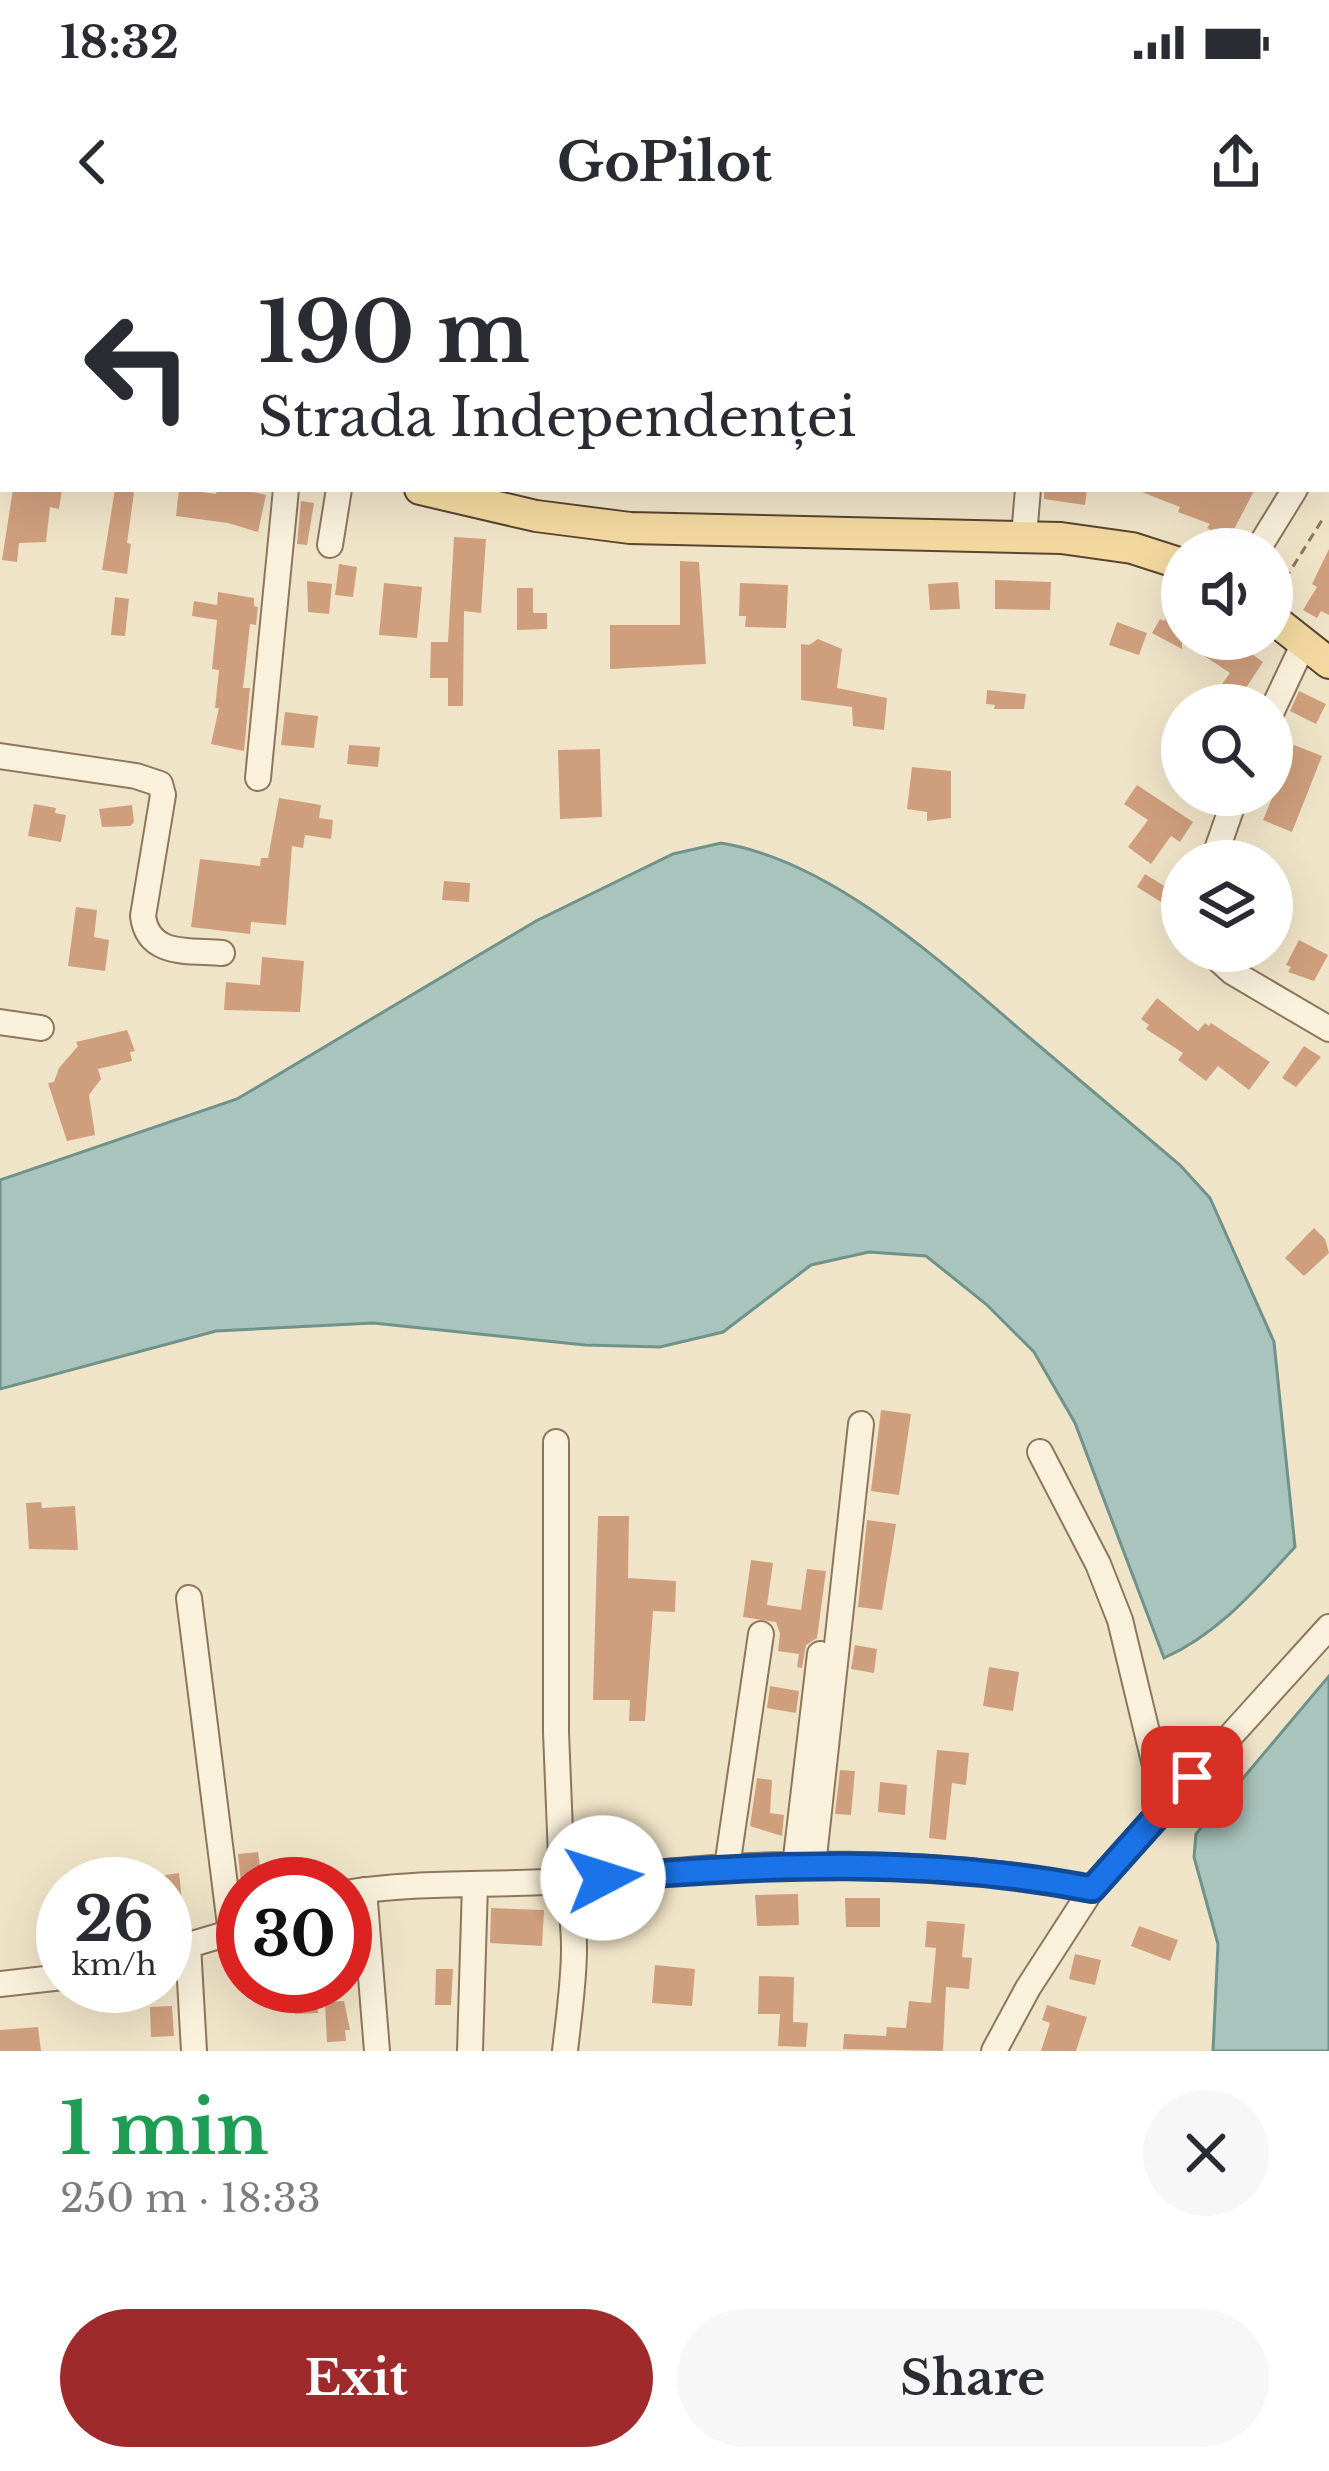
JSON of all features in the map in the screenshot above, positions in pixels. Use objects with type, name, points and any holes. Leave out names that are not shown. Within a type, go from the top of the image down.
[{"type":"main road","points":[[433,492],[536,516],[630,528],[1024,536],[1103,542],[1161,558]]},
{"type":"main road","points":[[1293,634],[1317,653]]},
{"type":"street","points":[[258,778],[286,492]]},
{"type":"street","points":[[330,545],[339,492]]},
{"type":"street","points":[[1024,536],[1028,492]]},
{"type":"street","points":[[1271,528],[1293,492]]},
{"type":"street","points":[[1293,684],[1317,653]]},
{"type":"street","points":[[0,756],[136,776],[160,784],[163,795],[142,916],[145,932],[168,948],[222,953]]},
{"type":"street","points":[[1232,972],[1329,1029]]},
{"type":"street","points":[[0,1022],[41,1028]]},
{"type":"street","points":[[804,1866],[861,1424]]},
{"type":"street","points":[[556,1442],[556,1732],[572,1983],[565,2050]]},
{"type":"street","points":[[1040,1452],[1098,1564],[1120,1620],[1165,1807]]},
{"type":"street","points":[[804,1866],[834,1546]]},
{"type":"street","points":[[189,1598],[226,1857]]},
{"type":"street","points":[[994,2051],[1092,1889],[1329,1627]]},
{"type":"street","points":[[727,1867],[761,1634]]},
{"type":"street","points":[[372,1890],[804,1866],[966,1870],[1092,1889]]},
{"type":"street","points":[[470,2051],[475,1884]]},
{"type":"street","points":[[0,1984],[36,1980]]},
{"type":"street","points":[[187,2013],[194,2051]]},
{"type":"street","points":[[372,2013],[377,2051]]},
{"type":"path","points":[[1293,567],[1324,517]]},
{"type":"water","points":[[721,843],[803,870],[883,918],[1180,1165],[1210,1198],[1274,1342],[1295,1547],[1235,1609],[1184,1648],[1164,1658],[1075,1423],[1034,1352],[986,1304],[926,1256],[869,1252],[811,1265],[723,1332],[660,1347],[585,1345],[373,1323],[216,1331],[0,1389],[0,1180],[237,1099],[536,921],[673,854]]},
{"type":"water","points":[[1329,1676],[1329,2051],[1213,2051],[1218,1944],[1194,1857],[1196,1834]]},
{"type":"building","points":[[13,492],[62,492],[59,509],[50,507],[46,542],[19,543],[17,562],[2,560]]},
{"type":"building","points":[[115,492],[133,492],[127,574],[102,570]]},
{"type":"building","points":[[179,492],[266,495],[258,532],[176,516]]},
{"type":"building","points":[[1044,492],[1087,492],[1085,505],[1044,499]]},
{"type":"building","points":[[1142,492],[1253,492],[1235,528],[1207,528],[1210,524],[1178,512],[1180,507]]},
{"type":"building","points":[[301,501],[314,503],[307,545],[297,544]]},
{"type":"building","points":[[454,537],[486,539],[481,613],[464,611],[463,706],[448,706],[448,678],[430,678],[431,642],[448,642]]},
{"type":"building","points":[[1329,549],[1329,615],[1321,611],[1317,618],[1303,610],[1317,587],[1312,584]]},
{"type":"building","points":[[680,561],[699,562],[706,664],[610,669],[610,625],[680,625]]},
{"type":"building","points":[[339,564],[357,567],[353,597],[335,595]]},
{"type":"building","points":[[995,580],[1051,582],[1050,610],[995,609]]},
{"type":"building","points":[[307,581],[332,584],[329,614],[308,612]]},
{"type":"building","points":[[958,582],[960,609],[930,610],[928,584]]},
{"type":"building","points":[[384,583],[422,587],[417,638],[379,635]]},
{"type":"building","points":[[740,583],[788,585],[786,628],[745,627],[746,616],[739,616]]},
{"type":"building","points":[[517,588],[533,588],[533,613],[547,613],[547,629],[517,630]]},
{"type":"building","points":[[218,592],[254,598],[258,607],[256,625],[250,624],[243,688],[250,688],[244,751],[211,744],[219,708],[215,708],[219,670],[212,669],[217,620],[192,616],[194,601],[217,605]]},
{"type":"building","points":[[115,597],[129,599],[125,636],[111,635]]},
{"type":"building","points":[[1161,620],[1161,638],[1152,633]]},
{"type":"building","points":[[1117,622],[1147,633],[1139,655],[1109,645]]},
{"type":"building","points":[[818,639],[842,649],[837,688],[887,698],[884,730],[853,726],[852,707],[801,700],[801,644]]},
{"type":"building","points":[[1210,660],[1263,662],[1249,684],[1222,684],[1230,673]]},
{"type":"building","points":[[987,690],[1026,694],[1024,709],[994,709],[995,705],[986,704]]},
{"type":"building","points":[[1299,691],[1326,704],[1316,724],[1293,712]]},
{"type":"building","points":[[285,712],[318,716],[314,748],[281,745]]},
{"type":"building","points":[[349,745],[380,747],[378,767],[347,764]]},
{"type":"building","points":[[1293,747],[1322,756],[1292,832],[1263,820],[1265,816],[1293,816]]},
{"type":"building","points":[[600,749],[602,817],[560,819],[558,750]]},
{"type":"building","points":[[912,767],[951,771],[951,818],[927,821],[927,812],[907,809]]},
{"type":"building","points":[[1137,785],[1161,801],[1161,816],[1184,816],[1193,822],[1181,840],[1171,836],[1161,840],[1161,850],[1151,864],[1128,847],[1148,820],[1124,804]]},
{"type":"building","points":[[279,798],[321,805],[319,818],[333,820],[331,839],[305,835],[303,848],[292,846],[286,925],[251,922],[250,934],[191,927],[200,859],[260,866],[261,858],[268,858]]},
{"type":"building","points":[[34,804],[66,815],[61,842],[28,836]]},
{"type":"building","points":[[132,805],[134,822],[130,826],[102,827],[99,809]]},
{"type":"building","points":[[1145,874],[1161,884],[1161,902],[1137,887]]},
{"type":"building","points":[[444,881],[470,883],[469,902],[442,900]]},
{"type":"building","points":[[76,907],[97,910],[94,937],[109,940],[105,971],[68,966]]},
{"type":"building","points":[[1299,940],[1328,955],[1314,981],[1288,972],[1293,972],[1293,952]]},
{"type":"building","points":[[262,957],[304,961],[300,1012],[224,1010],[226,982],[260,985]]},
{"type":"building","points":[[1157,998],[1198,1031],[1211,1023],[1270,1062],[1249,1090],[1218,1066],[1206,1081],[1178,1060],[1183,1053],[1146,1029],[1149,1025],[1141,1019]]},
{"type":"building","points":[[127,1030],[135,1051],[130,1052],[132,1061],[98,1069],[101,1079],[89,1095],[95,1135],[67,1141],[48,1083],[54,1082],[59,1068],[78,1046],[76,1042]]},
{"type":"building","points":[[1304,1046],[1321,1057],[1296,1087],[1282,1078]]},
{"type":"building","points":[[1314,1228],[1325,1239],[1329,1253],[1304,1276],[1285,1258]]},
{"type":"building","points":[[881,1410],[911,1414],[899,1495],[871,1491]]},
{"type":"building","points":[[41,1502],[42,1508],[75,1506],[78,1550],[29,1549],[26,1503]]},
{"type":"building","points":[[598,1516],[629,1516],[628,1578],[676,1581],[675,1612],[653,1611],[645,1721],[629,1721],[630,1700],[593,1700]]},
{"type":"building","points":[[867,1520],[896,1524],[882,1610],[858,1607]]},
{"type":"building","points":[[751,1560],[773,1563],[767,1605],[801,1610],[807,1569],[826,1571],[817,1638],[806,1645],[802,1668],[797,1667],[799,1654],[778,1651],[776,1622],[743,1617]]},
{"type":"building","points":[[855,1645],[877,1649],[874,1673],[851,1669]]},
{"type":"building","points":[[989,1667],[1019,1672],[1013,1711],[983,1706]]},
{"type":"building","points":[[770,1686],[799,1691],[796,1713],[767,1708]]},
{"type":"building","points":[[937,1750],[969,1753],[966,1785],[952,1783],[946,1840],[929,1838]]},
{"type":"building","points":[[840,1770],[855,1771],[851,1815],[835,1814]]},
{"type":"building","points":[[757,1778],[772,1780],[770,1813],[784,1815],[782,1836],[750,1826]]},
{"type":"building","points":[[880,1782],[907,1785],[905,1815],[878,1812]]},
{"type":"building","points":[[798,1894],[799,1925],[757,1926],[755,1895]]},
{"type":"building","points":[[845,1898],[880,1898],[880,1927],[846,1927]]},
{"type":"building","points":[[491,1908],[544,1910],[542,1946],[490,1943]]},
{"type":"building","points":[[927,1921],[965,1924],[962,1957],[972,1958],[969,1989],[946,1987],[943,2051],[843,2049],[844,2034],[886,2036],[887,2027],[906,2028],[909,2001],[931,2003],[936,1948],[925,1947]]},
{"type":"building","points":[[1139,1926],[1178,1940],[1170,1961],[1131,1946]]},
{"type":"building","points":[[1075,1954],[1101,1960],[1095,1985],[1069,1979]]},
{"type":"building","points":[[655,1965],[695,1969],[692,2006],[652,2003]]},
{"type":"building","points":[[436,1969],[453,1969],[451,2005],[435,2005]]},
{"type":"building","points":[[759,1976],[794,1977],[793,2022],[808,2023],[806,2047],[778,2046],[780,2014],[758,2014]]},
{"type":"building","points":[[1047,2005],[1087,2017],[1076,2051],[1041,2051],[1050,2023],[1042,2020]]},
{"type":"building","points":[[150,2013],[172,2013],[174,2036],[151,2037]]},
{"type":"building","points":[[326,2013],[346,2013],[350,2030],[345,2030],[346,2041],[327,2042]]},
{"type":"building","points":[[38,2027],[41,2051],[0,2051],[0,2030]]},
{"type":"route","points":[[603,1878],[727,1867],[894,1867],[966,1870],[1092,1889],[1192,1777]]}]
